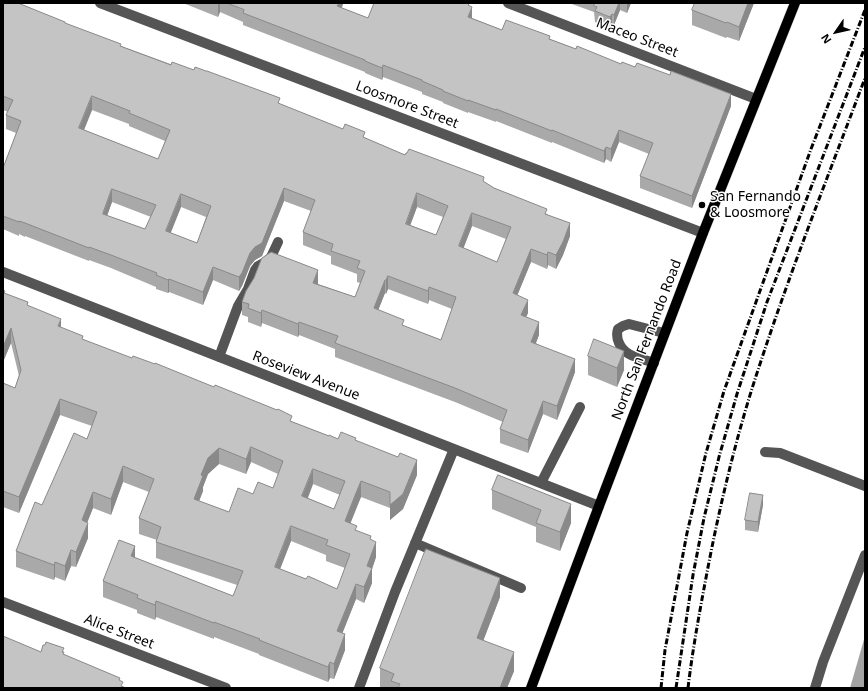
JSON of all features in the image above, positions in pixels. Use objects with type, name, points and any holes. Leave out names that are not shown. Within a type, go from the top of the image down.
[{"type":"main road","name":"North San Fernando Road","points":[[531,688],[664,333],[795,3]]},
{"type":"street","name":"Loosmore Street","points":[[100,3],[703,233]]},
{"type":"street","name":"Maceo Street","points":[[508,3],[523,6],[756,99]]},
{"type":"street","points":[[219,357],[238,306],[248,289],[255,270],[258,266],[271,257],[278,242]]},
{"type":"street","name":"Roseview Avenue","points":[[3,272],[599,506]]},
{"type":"street","points":[[654,362],[627,353],[619,343],[617,337],[618,329],[629,324],[664,333]]},
{"type":"street","points":[[541,483],[580,406]]},
{"type":"street","points":[[359,688],[395,592],[454,449]]},
{"type":"street","points":[[766,452],[780,453],[865,486]]},
{"type":"street","points":[[415,543],[521,588]]},
{"type":"street","points":[[815,688],[823,662],[865,555]]},
{"type":"street","name":"Alice Street","points":[[3,602],[226,688]]},
{"type":"shaded area","points":[[865,636],[865,688],[850,688]]},
{"type":"building","points":[[3,3],[18,3],[121,44],[120,46],[171,65],[172,62],[194,70],[195,67],[280,98],[278,103],[343,129],[345,124],[365,132],[363,137],[405,155],[409,149],[484,177],[483,181],[494,188],[547,209],[545,214],[570,223],[563,242],[556,255],[548,252],[547,255],[531,249],[513,293],[528,300],[521,315],[539,322],[531,342],[575,359],[557,406],[543,401],[528,440],[500,429],[507,410],[455,388],[335,343],[338,336],[299,322],[298,324],[262,310],[261,313],[248,308],[249,304],[242,302],[246,291],[254,278],[262,258],[271,252],[318,270],[313,283],[355,297],[365,271],[357,268],[360,261],[331,251],[333,244],[303,232],[315,200],[284,188],[262,243],[255,247],[250,253],[239,277],[213,267],[203,292],[169,279],[168,280],[156,275],[157,273],[111,255],[3,216],[3,168],[21,121],[6,115],[13,100],[3,96]],"holes":[[[92,96],[130,111],[129,113],[170,130],[158,159],[79,128]],[[112,189],[156,205],[145,229],[103,214]],[[417,193],[448,206],[436,235],[406,224]],[[181,194],[211,206],[197,243],[166,231]],[[472,213],[511,227],[497,262],[459,246]],[[388,276],[428,291],[429,287],[456,297],[441,340],[402,325],[404,320],[374,308]]]},
{"type":"building","points":[[227,3],[339,3],[337,6],[368,18],[374,3],[467,3],[472,7],[468,17],[502,30],[506,20],[550,36],[549,39],[576,49],[577,46],[621,64],[622,62],[635,67],[637,63],[670,75],[671,71],[731,94],[692,196],[640,176],[653,143],[619,130],[611,149],[606,147],[604,151],[496,109],[468,101],[443,91],[422,80],[383,65],[382,68],[243,13],[244,10]]},
{"type":"building","points":[[595,3],[619,3],[614,15],[612,14],[610,17],[595,11],[597,7],[594,6]]},
{"type":"building","points":[[695,3],[748,3],[739,27],[692,10]]},
{"type":"building","points":[[3,290],[5,291],[4,293],[28,302],[27,305],[61,319],[58,326],[83,336],[82,339],[132,358],[133,356],[155,363],[214,387],[215,385],[277,410],[278,409],[292,416],[290,421],[329,436],[338,439],[341,432],[356,438],[355,440],[398,457],[400,453],[417,460],[403,494],[390,505],[390,492],[361,481],[356,493],[345,521],[357,526],[355,530],[371,536],[370,539],[376,542],[367,566],[372,568],[364,587],[356,584],[337,631],[345,634],[334,664],[330,662],[328,667],[259,640],[260,639],[156,601],[155,605],[137,598],[138,595],[103,581],[119,540],[135,546],[131,556],[233,596],[243,571],[156,542],[161,527],[139,518],[154,479],[123,466],[111,499],[93,492],[82,520],[88,523],[76,552],[71,550],[65,566],[55,562],[54,565],[16,551],[35,502],[42,505],[74,433],[87,439],[97,412],[60,399],[19,497],[3,491],[3,383],[15,388],[21,370],[11,328],[3,347]],"holes":[[[251,447],[283,461],[273,488],[258,482],[253,494],[238,488],[229,512],[194,499],[208,458],[219,448],[246,459]],[[313,469],[345,481],[334,509],[302,496]],[[291,526],[328,540],[326,545],[350,554],[337,589],[308,576],[306,579],[275,567]]]},
{"type":"building","points":[[594,339],[624,351],[617,368],[588,356]]},
{"type":"building","points":[[498,475],[571,504],[560,532],[536,523],[541,510],[492,490]]},
{"type":"building","points":[[750,493],[763,495],[758,522],[745,520]]},
{"type":"building","points":[[426,549],[500,578],[477,638],[514,652],[500,688],[398,688],[400,684],[391,681],[394,674],[380,668]]},
{"type":"building","points":[[3,636],[41,652],[43,645],[45,645],[46,642],[64,648],[62,652],[64,652],[63,654],[120,678],[119,680],[123,682],[121,686],[126,688],[3,688]]},
{"type":"railway","points":[[661,688],[665,650],[687,533],[706,453],[724,391],[811,149],[865,10]]},
{"type":"railway","points":[[676,688],[693,575],[704,518],[737,394],[767,302],[865,47]]},
{"type":"railway","points":[[688,688],[697,625],[714,537],[744,415],[784,294],[865,78]]},
{"type":"place","name":"San Fernando & Loosmore","points":[[702,205]]}]
